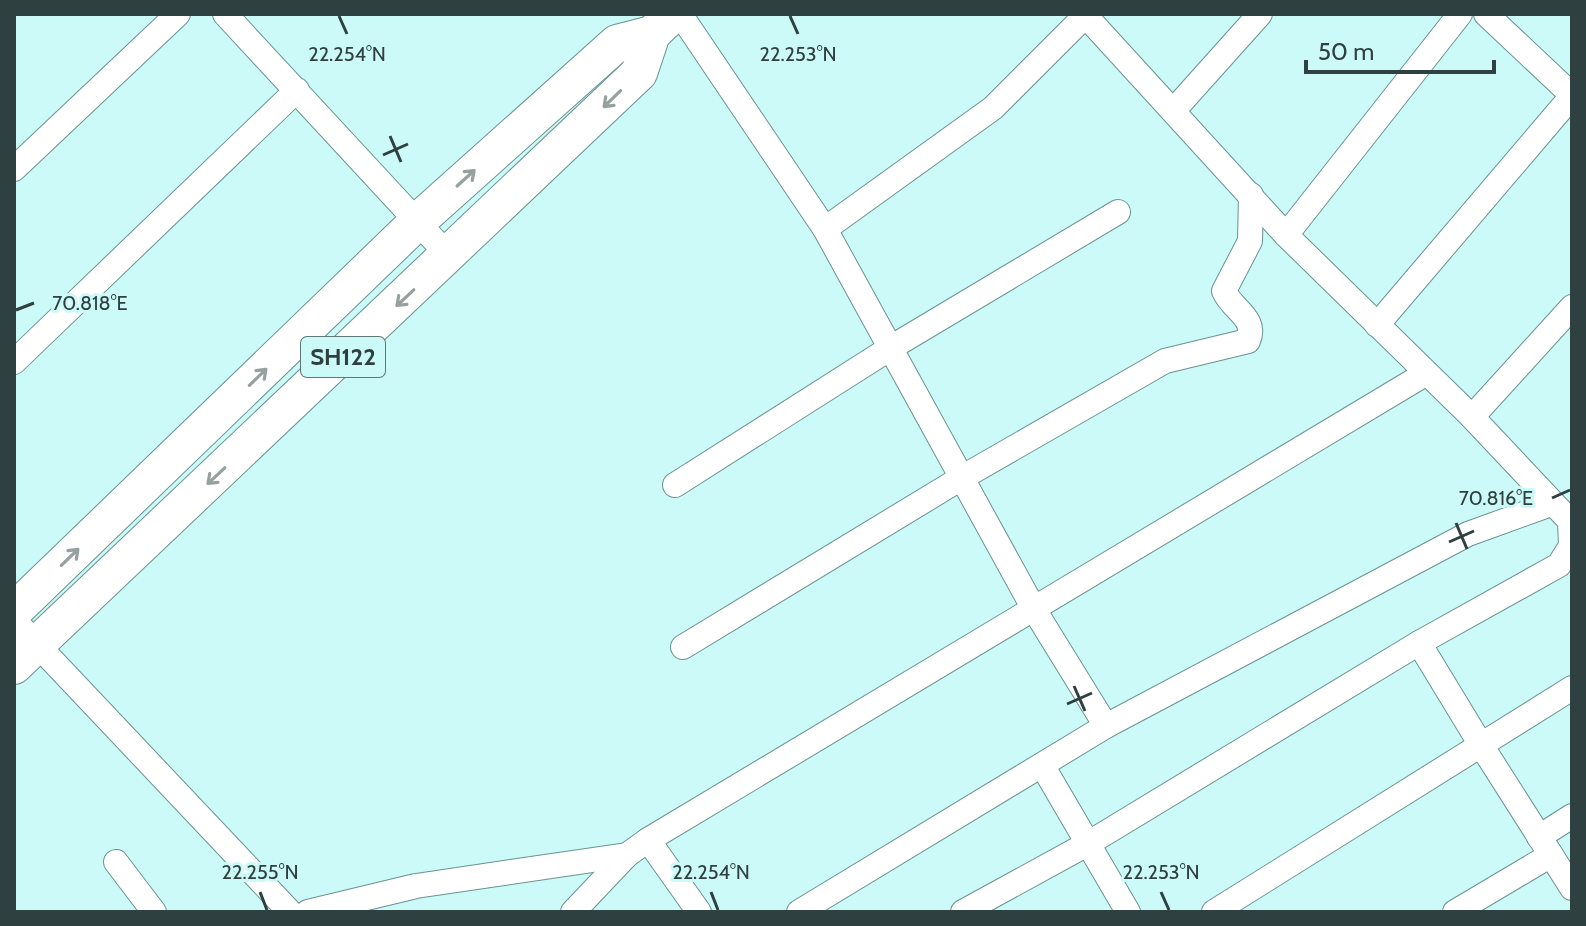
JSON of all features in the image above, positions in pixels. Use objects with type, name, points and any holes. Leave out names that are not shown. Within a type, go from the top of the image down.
[{"type":"main road","name":"SH122","points":[[14,611],[417,222],[617,43],[668,21]]},
{"type":"main road","name":"SH122","points":[[21,644],[449,256],[639,73],[668,21]]},
{"type":"street","points":[[14,169],[178,14]]},
{"type":"street","points":[[225,14],[449,256]]},
{"type":"street","points":[[1174,110],[1260,14]]},
{"type":"street","points":[[1286,235],[1460,14]]},
{"type":"street","points":[[1377,325],[1572,95],[1486,14]]},
{"type":"street","points":[[825,229],[993,108],[1085,15],[1286,235],[1472,417],[1551,504],[1571,521],[1571,546],[1559,565],[1419,643],[1089,843],[963,912]]},
{"type":"street","points":[[668,21],[825,229],[1035,611],[1106,726]]},
{"type":"street","points":[[14,362],[297,90]]},
{"type":"street","points":[[683,647],[963,477],[1165,361],[1248,341],[1252,331],[1249,321],[1229,302],[1224,291],[1250,241],[1251,195]]},
{"type":"street","points":[[675,485],[892,347],[1118,212]]},
{"type":"street","points":[[1472,417],[1572,307]]},
{"type":"street","points":[[573,912],[627,855],[648,840],[1035,611],[1425,374]]},
{"type":"street","points":[[799,912],[1106,726],[1468,534],[1551,504]]},
{"type":"street","points":[[1419,643],[1572,888]]},
{"type":"street","points":[[21,644],[290,912]]},
{"type":"street","points":[[1214,912],[1572,688]]},
{"type":"street","points":[[1042,765],[1128,912]]},
{"type":"street","points":[[1455,912],[1545,846],[1572,816]]},
{"type":"street","points":[[648,840],[699,912]]},
{"type":"street","points":[[308,912],[416,886],[627,855]]},
{"type":"street","points":[[116,862],[154,912]]}]
